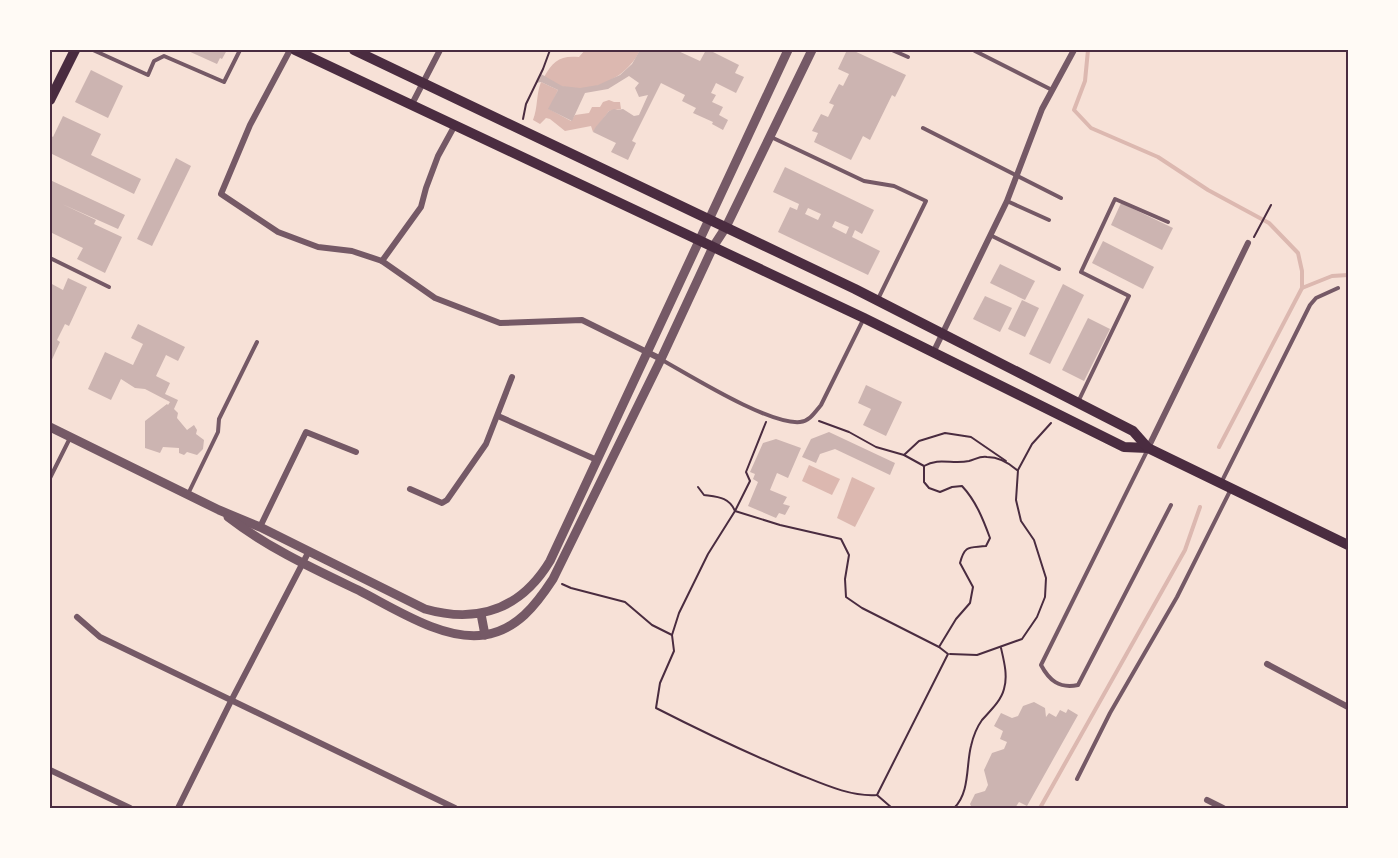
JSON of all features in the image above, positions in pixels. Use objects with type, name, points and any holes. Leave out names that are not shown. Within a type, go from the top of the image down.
[{"type":"main road","points":[[50,100],[75,50]]},
{"type":"main road","points":[[295,50],[864,318],[1124,447],[1148,448]]},
{"type":"main road","points":[[354,50],[878,300],[1133,431],[1148,448],[1347,541]]},
{"type":"street","points":[[290,50],[250,125],[220,194],[278,232],[318,247],[352,251],[382,261],[435,298],[500,323],[582,320],[661,359]]},
{"type":"street","points":[[412,104],[440,50]]},
{"type":"street","points":[[50,427],[425,609],[444,614],[481,614],[512,602],[532,586],[549,561],[788,50]]},
{"type":"street","points":[[219,510],[252,536],[302,563],[440,629],[470,636],[485,635],[509,626],[535,606],[553,579],[713,247],[726,227],[812,50]]},
{"type":"street","points":[[932,353],[1007,201],[1042,109],[1074,50]]},
{"type":"street","points":[[382,261],[421,207],[438,156],[455,125]]},
{"type":"street","points":[[1148,448],[1248,243]]},
{"type":"street","points":[[410,489],[441,502],[447,500],[486,444],[512,377]]},
{"type":"street","points":[[498,416],[597,460]]},
{"type":"street","points":[[260,527],[306,432],[356,452]]},
{"type":"street","points":[[178,808],[308,552]]},
{"type":"street","points":[[481,614],[485,635]]},
{"type":"street","points":[[77,617],[100,637],[455,808]]},
{"type":"street","points":[[1267,664],[1348,707]]},
{"type":"street","points":[[50,770],[130,808]]},
{"type":"street","points":[[1207,800],[1223,808]]},
{"type":"lane","points":[[93,50],[148,75],[154,61],[164,56],[224,82],[240,50]]},
{"type":"lane","points":[[892,50],[908,57]]},
{"type":"lane","points":[[975,51],[1052,91]]},
{"type":"lane","points":[[923,128],[1061,198]]},
{"type":"lane","points":[[770,136],[864,181],[894,186],[926,201],[878,300]]},
{"type":"lane","points":[[1077,402],[1129,296],[1081,272],[1115,199],[1168,222]]},
{"type":"lane","points":[[1007,201],[1049,220]]},
{"type":"lane","points":[[990,235],[1059,268]]},
{"type":"lane","points":[[50,258],[109,286]]},
{"type":"lane","points":[[1220,483],[1310,305],[1316,298],[1338,288]]},
{"type":"lane","points":[[661,359],[768,416],[779,420],[801,422],[811,418],[829,391],[864,318]]},
{"type":"lane","points":[[188,495],[218,432],[219,419],[257,342]]},
{"type":"lane","points":[[50,477],[70,437]]},
{"type":"lane","points":[[1148,448],[1041,665],[1047,677],[1059,685],[1069,687],[1078,685],[1171,505]]},
{"type":"lane","points":[[1077,779],[1110,713],[1176,597],[1232,488]]},
{"type":"path","points":[[518,128],[549,50]]},
{"type":"path","points":[[1259,227],[1271,205]]},
{"type":"path","points":[[698,487],[704,495],[723,497],[732,504],[735,511],[780,525],[840,539],[849,555],[845,579],[846,597],[948,654],[977,655],[1022,639],[1030,629],[1045,597],[1046,578],[1041,559],[1034,540],[1021,521],[1016,500],[1018,470],[1032,444],[1059,414]]},
{"type":"path","points":[[768,416],[746,472],[750,481],[735,511],[708,554],[679,613],[672,635],[674,651],[660,683],[656,708],[743,752],[818,782],[863,796],[878,795],[892,808]]},
{"type":"path","points":[[811,418],[849,432],[876,447],[904,455],[924,466]]},
{"type":"path","points":[[904,455],[919,441],[945,434],[971,436],[1018,470]]},
{"type":"path","points":[[924,466],[933,460],[969,461],[989,457],[1008,462]]},
{"type":"path","points":[[924,466],[924,482],[929,488],[940,492],[962,486],[975,503],[990,538],[986,546],[970,547],[963,552],[960,562],[972,587],[970,603],[956,619],[939,647]]},
{"type":"path","points":[[553,579],[571,588],[625,602],[652,625],[672,635]]},
{"type":"path","points":[[954,808],[964,789],[970,747],[975,734],[1004,691],[1006,675],[1001,648]]},
{"type":"path","points":[[878,795],[948,654]]},
{"type":"shaded area","points":[[585,50],[640,50],[634,60],[618,76],[596,86],[573,88],[559,85],[544,77],[558,60],[579,57]]},
{"type":"shaded area","points":[[541,82],[558,90],[549,109],[571,121],[575,115],[589,113],[592,107],[600,107],[603,102],[609,100],[620,102],[621,109],[609,111],[593,132],[591,126],[565,131],[546,118],[540,124],[533,120]]},
{"type":"shaded area","points":[[809,465],[840,479],[832,495],[802,481]]},
{"type":"shaded area","points":[[852,477],[875,488],[855,527],[837,518]]},
{"type":"building","points":[[186,50],[227,50],[217,64]]},
{"type":"building","points":[[640,50],[676,50],[700,61],[706,50],[709,50],[739,65],[735,73],[744,77],[736,93],[716,83],[711,93],[716,95],[712,102],[723,107],[719,115],[728,120],[723,130],[712,124],[713,122],[693,113],[696,108],[682,101],[685,95],[661,83],[632,141],[636,143],[628,160],[611,152],[616,143],[593,132],[595,128],[609,111],[614,109],[623,109],[634,116],[639,115],[648,95],[639,97],[635,88],[639,83],[629,76],[608,89],[585,93],[572,121],[548,109],[558,90],[541,82],[536,83],[541,74],[562,86],[580,88],[598,85],[620,75],[632,64]]},
{"type":"building","points":[[847,50],[852,50],[906,75],[895,97],[892,95],[870,140],[863,136],[851,160],[814,142],[818,133],[812,131],[821,114],[828,117],[834,105],[829,103],[839,84],[843,86],[849,74],[838,69]]},
{"type":"building","points":[[91,70],[123,86],[108,118],[75,102]]},
{"type":"building","points":[[63,116],[101,134],[91,155],[141,179],[134,194],[50,153],[50,135],[53,137]]},
{"type":"building","points":[[176,158],[191,166],[152,246],[137,239]]},
{"type":"building","points":[[785,167],[874,210],[862,234],[855,230],[852,237],[880,251],[868,275],[778,232],[790,207],[797,210],[799,204],[773,192]],"holes":[[[808,208],[821,214],[818,220],[805,214]],[[835,221],[849,227],[846,234],[832,227]]]},
{"type":"building","points":[[50,180],[125,215],[118,229],[62,204],[96,220],[94,224],[122,237],[105,273],[77,259],[83,248],[50,232]]},
{"type":"building","points":[[1121,203],[1173,228],[1162,250],[1111,225]]},
{"type":"building","points":[[1103,241],[1154,267],[1143,289],[1092,263]]},
{"type":"building","points":[[1000,264],[1035,281],[1025,300],[990,283]]},
{"type":"building","points":[[68,278],[87,287],[69,326],[65,324],[57,340],[60,342],[50,364],[50,283],[63,290]]},
{"type":"building","points":[[1063,284],[1084,295],[1050,364],[1029,354]]},
{"type":"building","points":[[985,296],[1012,308],[1000,332],[973,319]]},
{"type":"building","points":[[1022,300],[1039,308],[1025,337],[1008,329]]},
{"type":"building","points":[[1088,318],[1110,329],[1084,381],[1062,370]]},
{"type":"building","points":[[138,324],[185,347],[178,361],[166,355],[156,376],[170,383],[165,394],[178,400],[174,409],[178,413],[177,418],[187,430],[194,425],[197,430],[196,434],[204,440],[203,449],[197,455],[187,452],[184,455],[179,453],[179,448],[163,447],[160,453],[145,448],[145,421],[170,402],[145,389],[135,388],[121,379],[111,400],[88,389],[105,352],[133,365],[143,344],[131,338]]},
{"type":"building","points":[[866,385],[902,402],[886,436],[863,425],[871,409],[858,403]]},
{"type":"building","points":[[829,432],[895,463],[890,475],[835,449],[820,454],[816,463],[802,457],[811,439]]},
{"type":"building","points":[[776,439],[801,448],[788,478],[777,473],[770,490],[787,497],[783,504],[790,506],[785,515],[779,513],[776,518],[748,506],[758,482],[753,479],[755,474],[750,472],[763,443]]},
{"type":"building","points":[[1034,702],[1045,708],[1046,717],[1049,713],[1056,717],[1060,710],[1066,713],[1068,709],[1078,715],[1027,806],[1019,802],[1015,808],[972,808],[970,804],[975,794],[985,791],[988,785],[984,770],[992,753],[1004,749],[1007,742],[1000,739],[1003,731],[994,726],[1001,713],[1012,718],[1018,716],[1023,706]]},
{"type":"waterway","points":[[1088,50],[1085,81],[1074,110],[1091,128],[1158,157],[1208,190],[1269,223],[1298,253],[1302,271],[1302,288],[1219,447]]},
{"type":"waterway","points":[[1302,288],[1332,276],[1348,275]]},
{"type":"waterway","points":[[1040,808],[1185,550],[1200,507]]}]
